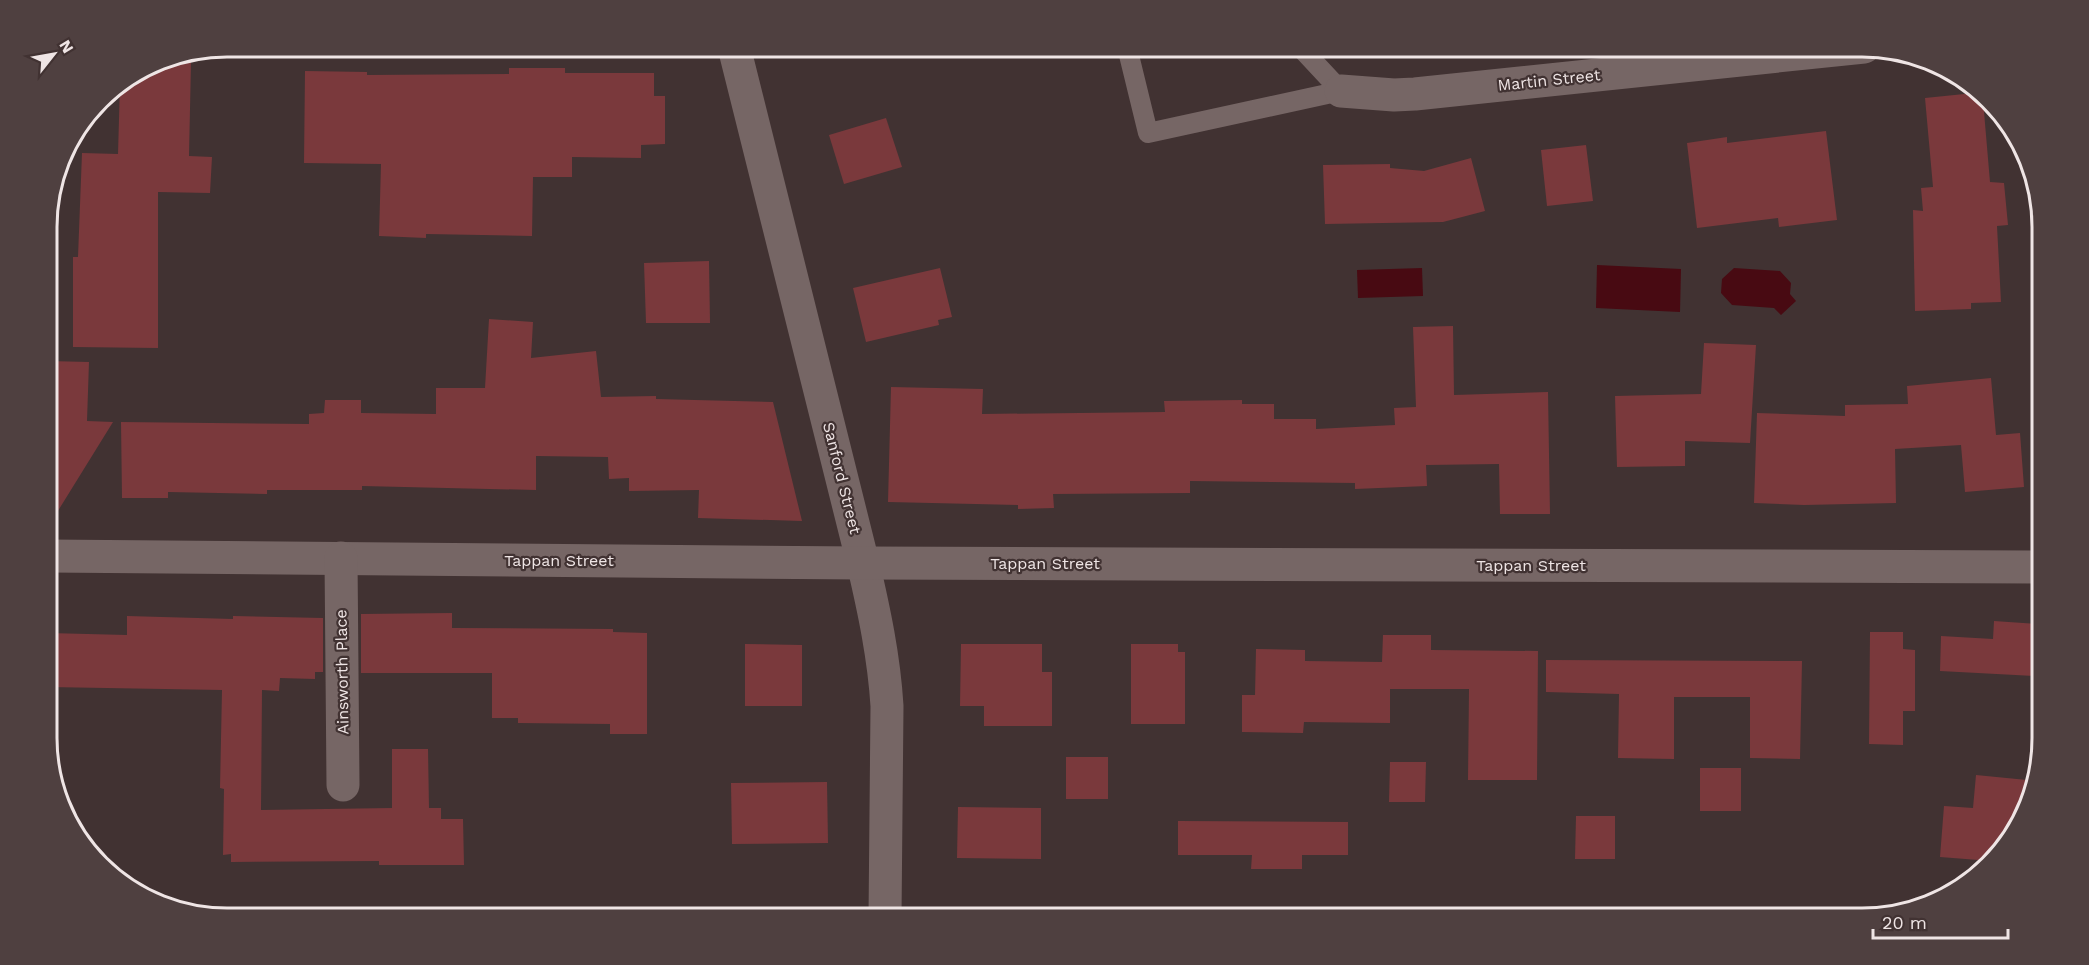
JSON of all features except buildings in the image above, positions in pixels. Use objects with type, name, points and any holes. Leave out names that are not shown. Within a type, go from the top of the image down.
[{"type":"street","name":"Sanford Street","points":[[737,57],[879,634],[885,671],[887,706],[885,908]]},
{"type":"street","name":"Martin Street","points":[[1341,91],[1394,95],[1415,94],[1768,57]]},
{"type":"street","name":"Tappan Street","points":[[57,556],[863,563],[2032,567]]},
{"type":"street","name":"Ainsworth Place","points":[[340,558],[343,785]]},
{"type":"lane","points":[[1130,57],[1148,134],[1341,91],[1310,57]]},
{"type":"shaded area","points":[[1597,265],[1681,269],[1680,312],[1596,308]]},
{"type":"shaded area","points":[[1422,268],[1423,296],[1358,298],[1357,270]]},
{"type":"shaded area","points":[[1734,268],[1780,271],[1791,283],[1790,294],[1796,301],[1781,315],[1774,308],[1732,305],[1721,293],[1722,279]]}]
